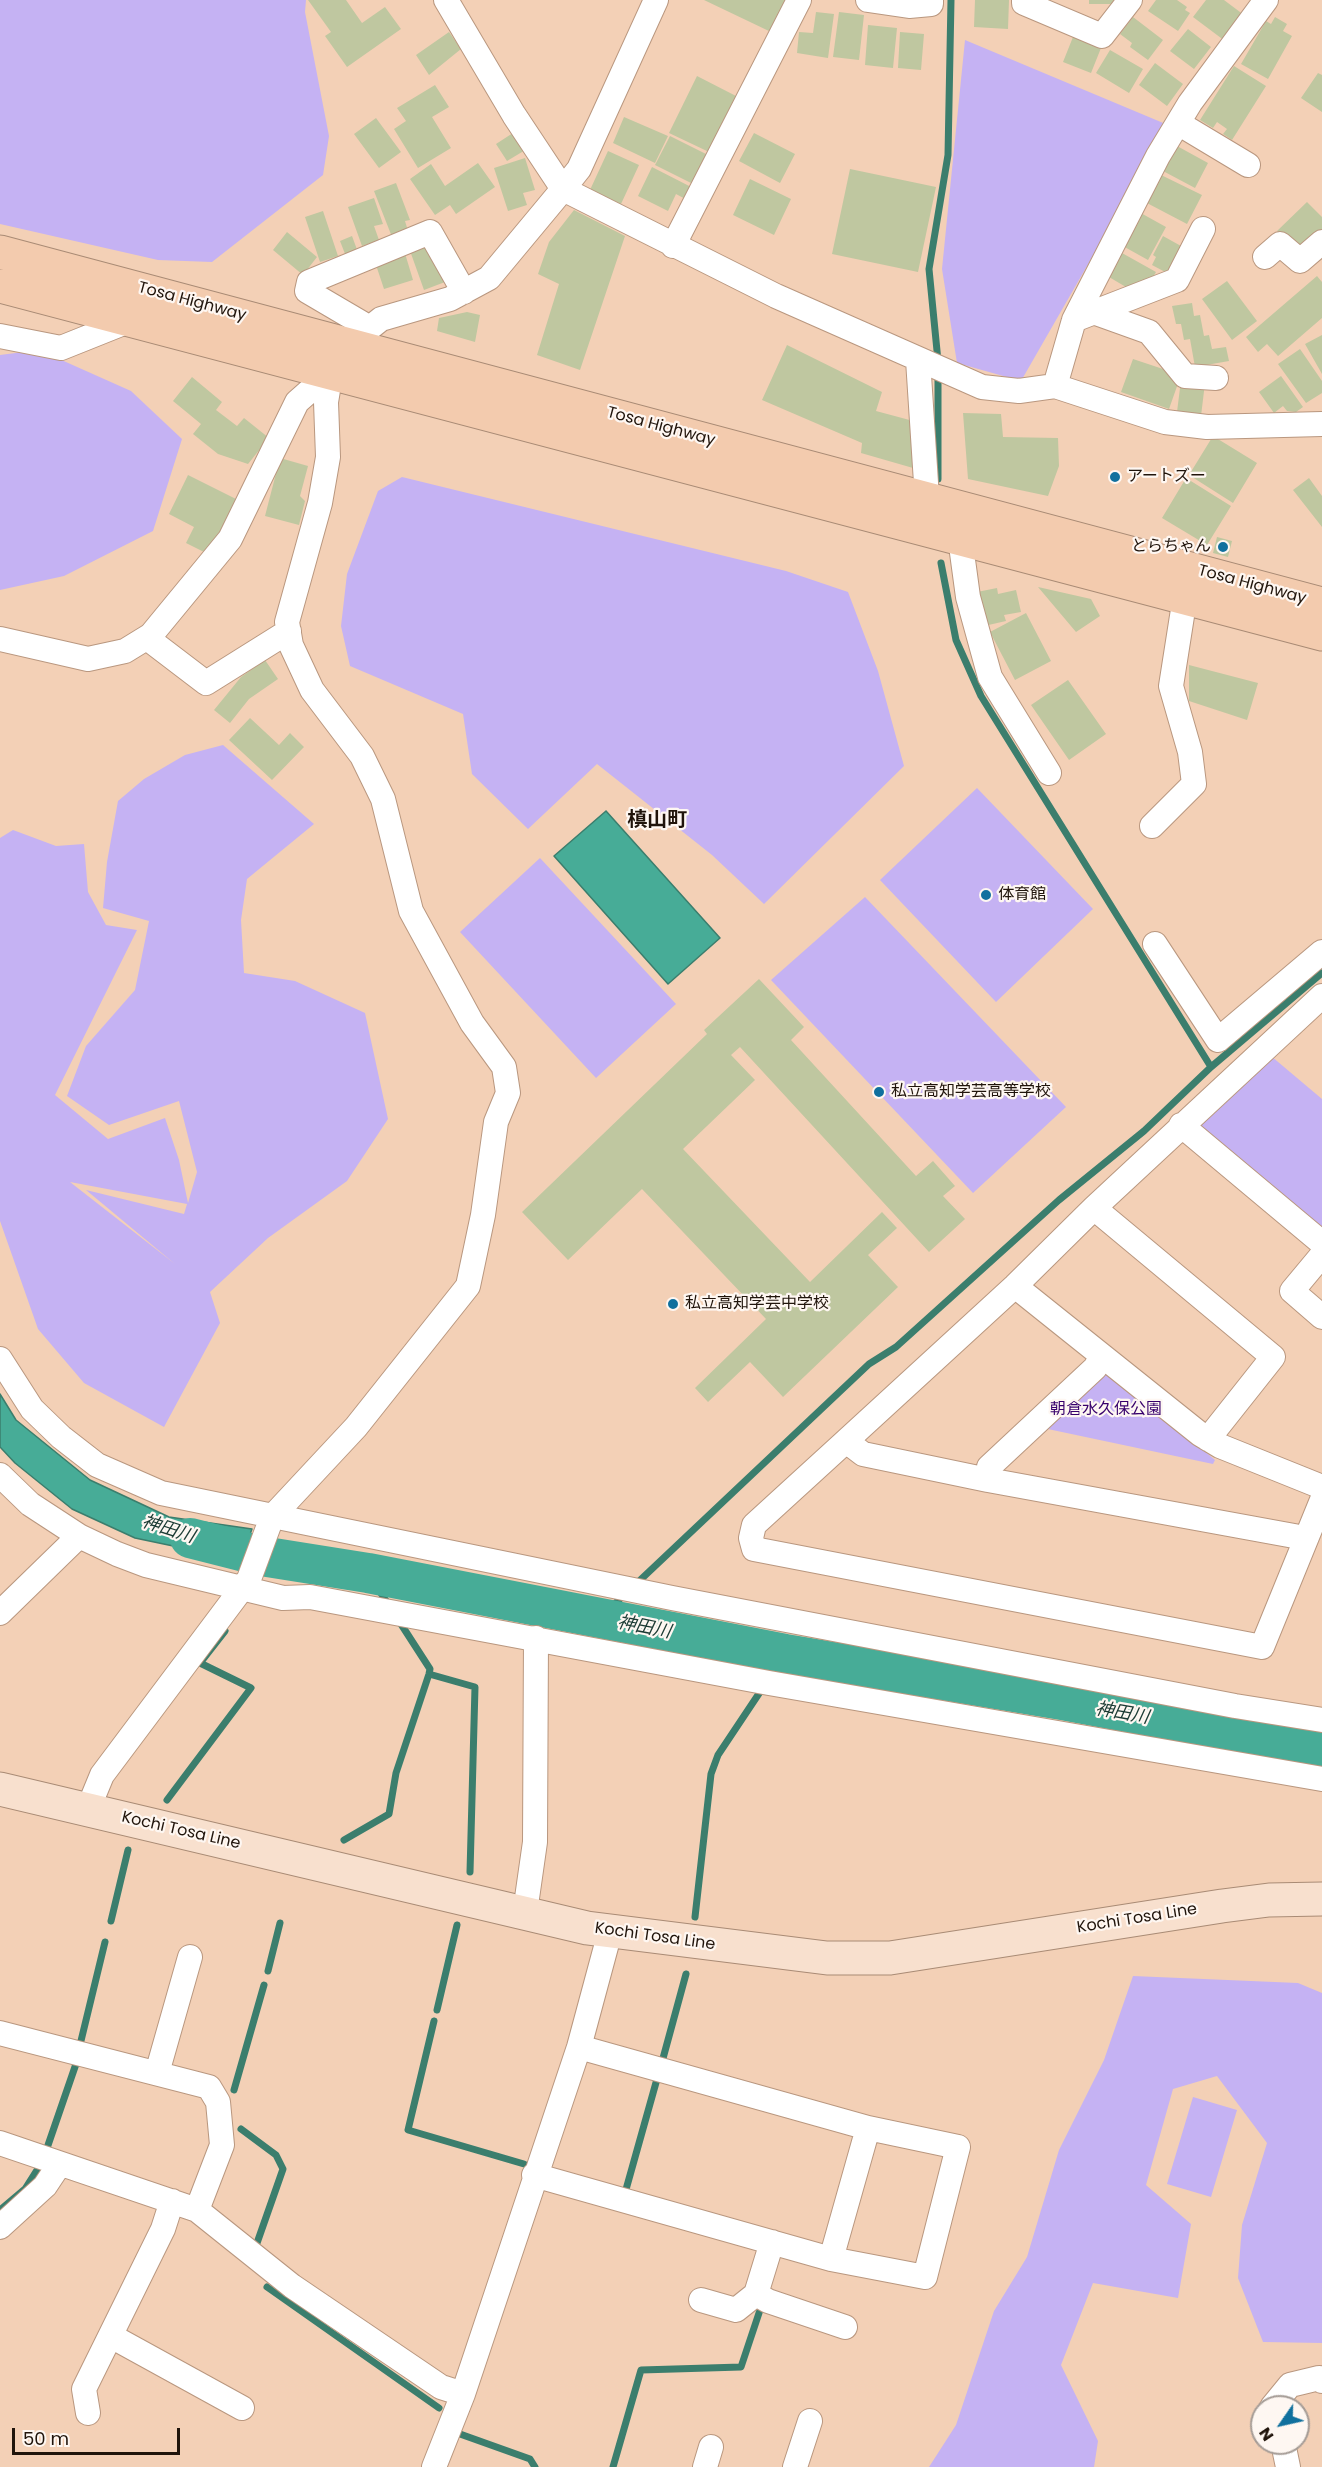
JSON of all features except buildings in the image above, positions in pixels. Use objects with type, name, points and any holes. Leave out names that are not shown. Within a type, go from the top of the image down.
[{"type":"highway","name":"Tosa Highway","points":[[0,252],[360,336],[927,498],[1322,604]]},
{"type":"highway","name":"Tosa Highway","points":[[0,286],[1322,634]]},
{"type":"main road","name":"Kochi Tosa Line","points":[[0,1789],[610,1932],[827,1958],[890,1958],[1222,1906],[1269,1900],[1322,1899]]},
{"type":"street","points":[[446,0],[514,115],[563,189],[776,296],[982,387],[1019,391],[1055,386],[1166,422],[1207,427],[1322,424]]},
{"type":"street","points":[[0,639],[88,659],[125,651],[147,638],[230,539],[297,402],[331,372],[360,336],[381,319],[450,299],[489,278],[579,169],[656,0]]},
{"type":"street","points":[[673,246],[799,0]]},
{"type":"street","points":[[868,0],[909,6],[931,4],[931,0]]},
{"type":"street","points":[[1024,0],[1024,3],[1102,36],[1130,0]]},
{"type":"street","points":[[1055,386],[1085,316],[1178,123],[1266,0]]},
{"type":"street","points":[[1178,123],[1248,165]]},
{"type":"street","points":[[1085,316],[1177,280],[1203,229]]},
{"type":"street","points":[[360,336],[307,291],[309,282],[430,232],[464,292]]},
{"type":"street","points":[[1264,257],[1280,244],[1300,261],[1322,242]]},
{"type":"street","points":[[1085,316],[1149,332],[1185,376],[1216,378]]},
{"type":"street","points":[[0,336],[61,348],[131,320]]},
{"type":"street","points":[[920,361],[927,498]]},
{"type":"street","points":[[88,1809],[102,1775],[247,1583],[271,1521],[356,1427],[468,1286],[483,1215],[496,1122],[507,1093],[504,1067],[472,1023],[411,911],[383,799],[362,756],[312,690],[291,645],[287,622],[322,491],[328,457],[326,402],[331,372]]},
{"type":"street","points":[[960,538],[968,597],[990,677],[1049,773]]},
{"type":"street","points":[[1152,826],[1194,784],[1190,752],[1171,686],[1185,597]]},
{"type":"street","points":[[147,638],[206,683],[289,631]]},
{"type":"street","points":[[1155,944],[1218,1040],[1321,954]]},
{"type":"street","points":[[1322,996],[1181,1125],[1015,1286],[754,1526],[751,1538],[754,1549],[1262,1647],[1322,1500]]},
{"type":"street","points":[[1181,1125],[1322,1243]]},
{"type":"street","points":[[1094,1208],[1273,1358],[1208,1439]]},
{"type":"street","points":[[1322,1255],[1292,1291],[1322,1317]]},
{"type":"street","points":[[1015,1286],[1208,1439],[1322,1487]]},
{"type":"street","points":[[988,1480],[989,1467],[1095,1368],[1102,1356]]},
{"type":"street","points":[[0,1359],[32,1409],[62,1437],[97,1465],[161,1493],[271,1521],[1235,1706],[1322,1720]]},
{"type":"street","points":[[846,1442],[863,1454],[988,1480],[1305,1538]]},
{"type":"street","points":[[0,1475],[30,1504],[79,1536],[146,1565],[247,1583],[283,1598],[310,1597],[769,1683],[1322,1779]]},
{"type":"street","points":[[0,1613],[79,1536]]},
{"type":"street","points":[[525,1912],[536,1842],[536,1638]]},
{"type":"street","points":[[434,2467],[463,2394],[534,2175],[579,2047],[610,1932]]},
{"type":"street","points":[[157,2073],[190,1957]]},
{"type":"street","points":[[0,2033],[208,2087],[218,2102],[222,2145],[197,2210]]},
{"type":"street","points":[[534,2175],[831,2259],[925,2277],[958,2147],[868,2127],[579,2047]]},
{"type":"street","points":[[831,2259],[868,2127]]},
{"type":"street","points":[[0,2143],[59,2165],[197,2210],[292,2286],[441,2387],[463,2394]]},
{"type":"street","points":[[0,2227],[45,2186],[59,2165]]},
{"type":"street","points":[[88,2413],[84,2389],[163,2229],[172,2202]]},
{"type":"street","points":[[700,2300],[736,2310],[756,2294],[772,2242]]},
{"type":"street","points":[[756,2294],[768,2301],[845,2327]]},
{"type":"street","points":[[111,2336],[242,2408]]},
{"type":"street","points":[[1282,2395],[1290,2385],[1319,2378],[1322,2381]]},
{"type":"street","points":[[795,2467],[810,2421]]},
{"type":"green space","points":[[0,0],[306,0],[305,12],[329,136],[323,175],[212,262],[158,260],[0,224]]},
{"type":"green space","points":[[965,40],[1168,125],[1021,381],[957,363],[942,269]]},
{"type":"green space","points":[[39,350],[131,391],[182,439],[153,531],[64,576],[0,590],[0,355]]},
{"type":"green space","points":[[402,477],[786,571],[848,592],[878,671],[904,766],[764,904],[712,855],[597,764],[528,829],[472,774],[463,714],[350,666],[341,626],[347,574],[378,491]]},
{"type":"green space","points":[[223,745],[314,824],[247,879],[241,920],[244,973],[295,981],[365,1013],[388,1119],[347,1181],[268,1238],[210,1292],[220,1323],[164,1427],[84,1383],[38,1329],[0,1221],[0,838],[13,830],[56,846],[84,844],[88,892],[106,925],[137,930],[55,1095],[108,1139],[165,1118],[179,1160],[188,1203],[197,1172],[179,1101],[109,1125],[67,1096],[86,1046],[135,990],[149,921],[103,908],[107,862],[118,801],[144,779],[185,755]],"holes":[[[70,1182],[187,1204],[184,1214],[86,1190],[175,1264]]]},
{"type":"green space","name":"体育館","points":[[977,788],[1093,909],[996,1002],[880,880]]},
{"type":"green space","points":[[540,858],[676,1004],[596,1078],[460,932]]},
{"type":"green space","points":[[865,897],[1066,1107],[973,1193],[771,980]]},
{"type":"green space","points":[[1271,1056],[1322,1099],[1322,1231],[1195,1127]]},
{"type":"green space","name":"朝倉水久保公園","points":[[1098,1374],[1114,1375],[1215,1460],[1213,1464],[1043,1428]]},
{"type":"green space","points":[[1133,1976],[1298,1983],[1322,1993],[1322,2343],[1263,2342],[1238,2278],[1242,2225],[1267,2143],[1217,2076],[1173,2089],[1146,2185],[1191,2224],[1178,2298],[1093,2283],[1061,2365],[1098,2441],[1094,2467],[929,2467],[956,2425],[994,2311],[1027,2257],[1059,2150],[1104,2060]]},
{"type":"green space","points":[[1193,2097],[1237,2110],[1211,2197],[1167,2184]]},
{"type":"water","points":[[606,811],[720,938],[668,984],[554,856]]},
{"type":"water","points":[[0,1394],[16,1420],[90,1480],[169,1517],[252,1529],[240,1560],[135,1538],[72,1509],[15,1463],[0,1447]]},
{"type":"waterway","points":[[938,361],[929,269],[948,155],[951,0]]},
{"type":"waterway","points":[[938,373],[938,479]]},
{"type":"waterway","points":[[941,563],[956,640],[981,696],[1211,1067]]},
{"type":"waterway","points":[[636,1584],[869,1364],[896,1347],[1059,1200],[1144,1131],[1211,1067],[1322,973]]},
{"type":"waterway","name":"神田川","points":[[190,1538],[261,1556],[368,1573],[785,1654],[1062,1700],[1322,1749]]},
{"type":"waterway","points":[[368,1573],[388,1604]]},
{"type":"waterway","points":[[599,1619],[623,1596]]},
{"type":"waterway","points":[[344,1840],[389,1814],[396,1773],[429,1674],[430,1669],[399,1621]]},
{"type":"waterway","points":[[167,1800],[251,1688],[200,1663],[225,1631]]},
{"type":"waterway","points":[[770,1677],[785,1654]]},
{"type":"waterway","points":[[429,1674],[475,1687],[470,1872]]},
{"type":"waterway","points":[[695,1917],[711,1774],[718,1755],[762,1689]]},
{"type":"waterway","points":[[111,1921],[128,1850]]},
{"type":"waterway","points":[[268,1971],[280,1923]]},
{"type":"waterway","points":[[437,2010],[457,1925]]},
{"type":"waterway","points":[[79,2049],[105,1942]]},
{"type":"waterway","points":[[662,2062],[686,1974]]},
{"type":"waterway","points":[[234,2090],[264,1985]]},
{"type":"waterway","points":[[434,2021],[408,2130],[524,2164]]},
{"type":"waterway","points":[[46,2151],[77,2061]]},
{"type":"waterway","points":[[625,2193],[657,2079]]},
{"type":"waterway","points":[[241,2129],[276,2155],[283,2169],[257,2243]]},
{"type":"waterway","points":[[0,2210],[25,2189],[37,2170]]},
{"type":"waterway","points":[[267,2287],[439,2408]]},
{"type":"waterway","points":[[613,2467],[641,2370],[741,2367],[761,2307]]},
{"type":"waterway","points":[[460,2434],[530,2459],[535,2467]]},
{"type":"place","name":"アートズー","points":[[1115,477]]},
{"type":"place","name":"とらちゃん","points":[[1223,547]]},
{"type":"place","name":"体育館","points":[[986,895]]},
{"type":"place","name":"私立高知学芸高等学校","points":[[879,1092]]},
{"type":"place","name":"私立高知学芸中学校","points":[[673,1304]]},
{"type":"district","name":"槙山町","points":[[657,821]]}]
